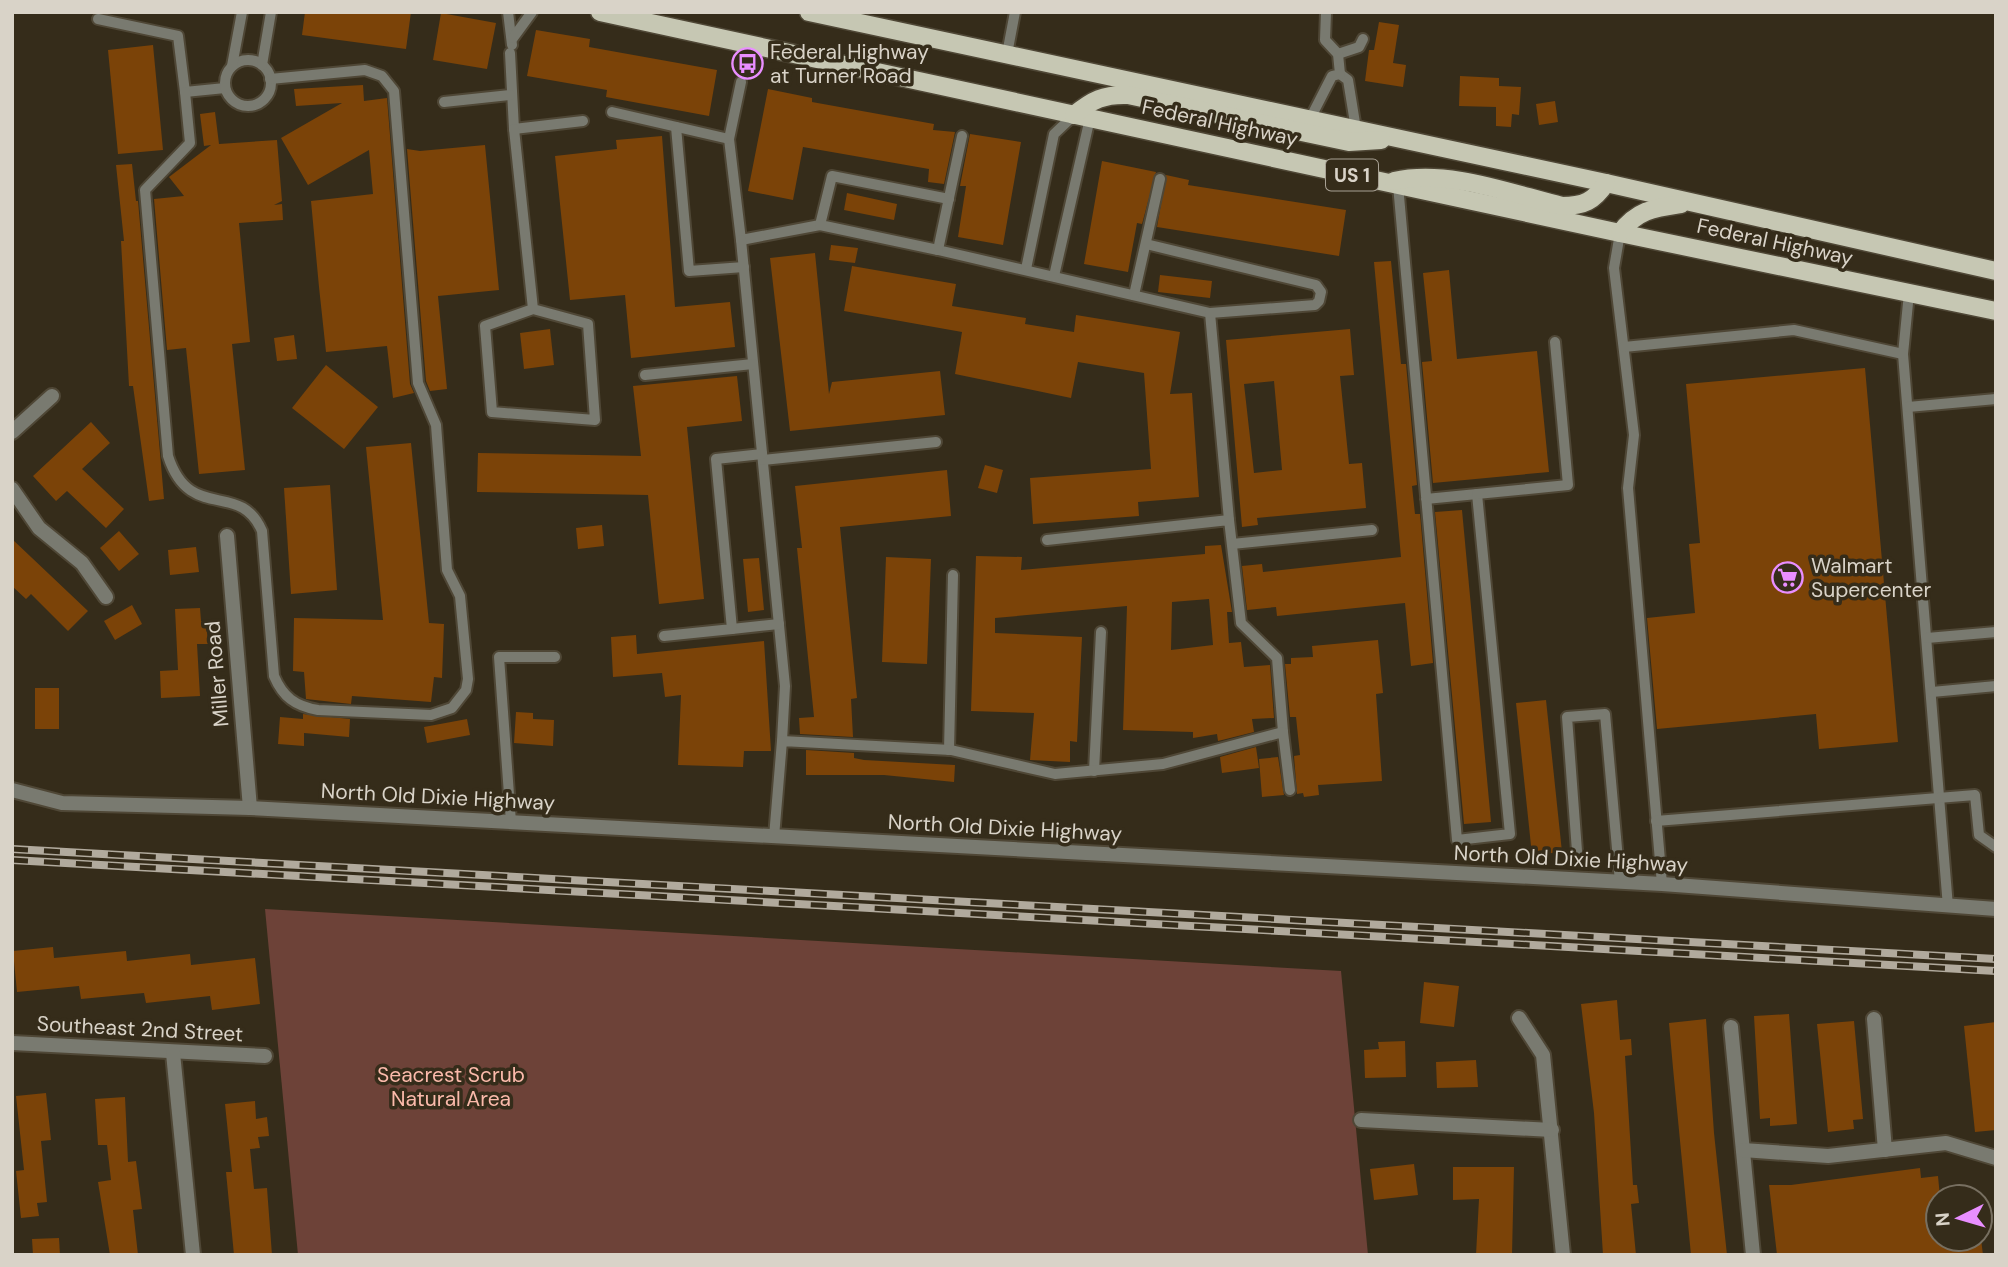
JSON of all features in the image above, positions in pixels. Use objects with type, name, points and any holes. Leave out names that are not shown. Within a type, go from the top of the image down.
[{"type":"main road","name":"Federal Highway","points":[[600,12],[1620,233],[1996,311]]},
{"type":"main road","name":"Federal Highway","points":[[809,12],[1606,183],[1996,271]]},
{"type":"main road","points":[[1082,117],[1093,99],[1110,94],[1128,95],[1349,142],[1373,142],[1391,137]]},
{"type":"main road","points":[[1392,184],[1417,176],[1441,178],[1562,206],[1579,205],[1596,198],[1606,183]]},
{"type":"main road","points":[[1620,233],[1630,219],[1645,210],[1692,202]]},
{"type":"street","points":[[12,432],[52,396]]},
{"type":"street","points":[[12,489],[39,528],[82,563],[106,597]]},
{"type":"street","name":"Miller Road","points":[[227,536],[250,808]]},
{"type":"street","name":"North Old Dixie Highway","points":[[12,789],[62,803],[250,808],[1661,884],[1996,909]]},
{"type":"street","points":[[1519,1018],[1543,1055],[1563,1255]]},
{"type":"street","points":[[1874,1019],[1885,1150]]},
{"type":"street","points":[[1731,1027],[1753,1255]]},
{"type":"street","name":"Southeast 2nd Street","points":[[12,1043],[151,1048],[173,1053],[265,1056]]},
{"type":"street","points":[[173,1053],[193,1255]]},
{"type":"street","points":[[1361,1120],[1552,1130]]},
{"type":"street","points":[[1743,1150],[1828,1156],[1946,1143],[1996,1158]]},
{"type":"lane","points":[[242,12],[225,88],[234,102],[240,105],[256,105],[268,94],[270,79],[262,65],[271,12]]},
{"type":"lane","points":[[508,12],[512,45],[510,95],[533,309]]},
{"type":"lane","points":[[512,45],[532,12]]},
{"type":"lane","points":[[1007,54],[1015,12]]},
{"type":"lane","points":[[1326,12],[1325,40],[1339,54],[1340,74]]},
{"type":"lane","points":[[98,19],[178,36],[190,143],[145,190],[168,456],[173,472],[182,485],[195,495],[239,504],[258,520],[262,531],[274,676],[280,689],[290,700],[318,710],[442,713],[460,700],[468,678],[460,596],[447,570],[436,425],[418,383],[394,91],[382,76],[365,70],[270,79]]},
{"type":"lane","points":[[1339,54],[1359,47],[1363,40]]},
{"type":"lane","points":[[232,66],[247,61],[262,65]]},
{"type":"lane","points":[[1310,119],[1332,76],[1340,74]]},
{"type":"lane","points":[[1340,74],[1348,80],[1356,129]]},
{"type":"lane","points":[[741,82],[729,139],[786,686],[774,837]]},
{"type":"lane","points":[[185,92],[225,88]]},
{"type":"lane","points":[[444,102],[510,95]]},
{"type":"lane","points":[[612,112],[729,139]]},
{"type":"lane","points":[[1026,270],[1054,134],[1082,117]]},
{"type":"lane","points":[[1054,276],[1082,117]]},
{"type":"lane","points":[[513,129],[583,121]]},
{"type":"lane","points":[[676,127],[690,271],[744,267]]},
{"type":"lane","points":[[938,250],[962,136]]},
{"type":"lane","points":[[820,225],[832,176],[949,199]]},
{"type":"lane","points":[[1135,295],[1160,179]]},
{"type":"lane","points":[[1392,184],[1426,499],[1457,840],[1510,835],[1477,494]]},
{"type":"lane","points":[[741,240],[820,225],[1210,313],[1315,305],[1321,292],[1316,285],[1146,244]]},
{"type":"lane","points":[[1620,233],[1614,268],[1634,435],[1628,488],[1661,884]]},
{"type":"lane","points":[[1909,293],[1903,354],[1948,907]]},
{"type":"lane","points":[[533,309],[588,324],[595,420],[492,412],[485,326],[533,309]]},
{"type":"lane","points":[[1210,313],[1241,623],[1277,658],[1290,790]]},
{"type":"lane","points":[[1624,347],[1794,330],[1903,354]]},
{"type":"lane","points":[[1426,499],[1568,485],[1555,342]]},
{"type":"lane","points":[[645,375],[753,364]]},
{"type":"lane","points":[[1908,407],[1996,399]]},
{"type":"lane","points":[[732,629],[716,459],[936,442]]},
{"type":"lane","points":[[1047,540],[1229,520]]},
{"type":"lane","points":[[1232,544],[1372,530]]},
{"type":"lane","points":[[948,750],[953,575]]},
{"type":"lane","points":[[664,636],[779,625]]},
{"type":"lane","points":[[1094,771],[1101,632]]},
{"type":"lane","points":[[1927,638],[1996,632]]},
{"type":"lane","points":[[511,822],[499,657],[555,657]]},
{"type":"lane","points":[[1932,692],[1996,686]]},
{"type":"lane","points":[[1577,851],[1567,718],[1605,714],[1620,882]]},
{"type":"lane","points":[[782,741],[948,750],[1055,774],[1163,764],[1283,732]]},
{"type":"lane","points":[[1656,821],[1975,795],[1979,835],[1996,847]]},
{"type":"green space","name":"Seacrest Scrub Natural Area","points":[[265,909],[1341,971],[1368,1255],[298,1255]]},
{"type":"building","points":[[305,12],[411,12],[406,49],[302,35]]},
{"type":"building","points":[[441,13],[496,23],[487,69],[433,60]]},
{"type":"building","points":[[1379,22],[1399,25],[1393,63],[1406,65],[1403,87],[1365,81],[1369,50],[1374,50]]},
{"type":"building","points":[[536,30],[590,39],[589,47],[717,70],[709,116],[606,97],[607,90],[527,76]]},
{"type":"building","points":[[153,45],[163,150],[118,154],[108,50]]},
{"type":"building","points":[[1460,76],[1499,78],[1499,86],[1521,87],[1519,115],[1512,114],[1511,127],[1496,126],[1496,107],[1459,106]]},
{"type":"building","points":[[363,85],[364,101],[387,98],[410,384],[414,393],[393,398],[387,346],[326,352],[319,287],[311,201],[373,194],[369,150],[308,185],[281,138],[342,103],[296,106],[294,89]]},
{"type":"building","points":[[768,89],[812,98],[812,102],[934,124],[933,130],[955,132],[944,184],[928,182],[929,169],[803,147],[793,200],[748,191]]},
{"type":"building","points":[[1555,101],[1558,122],[1539,125],[1536,104]]},
{"type":"building","points":[[215,112],[219,144],[277,140],[282,201],[274,205],[282,204],[283,220],[239,223],[250,342],[232,344],[245,470],[199,474],[186,348],[167,350],[154,199],[184,196],[169,177],[211,145],[204,146],[200,114]]},
{"type":"building","points":[[970,134],[1021,142],[1003,245],[958,237],[966,186],[960,186]]},
{"type":"building","points":[[662,136],[675,307],[730,302],[735,347],[631,358],[625,295],[570,300],[555,156],[617,149],[616,140]]},
{"type":"building","points":[[485,145],[499,290],[438,296],[447,389],[430,391],[426,381],[407,149],[420,151]]},
{"type":"building","points":[[1102,161],[1156,172],[1142,224],[1137,223],[1128,272],[1084,264]]},
{"type":"building","points":[[132,164],[138,201],[164,499],[149,501],[133,386],[129,386],[121,241],[124,241],[116,165]]},
{"type":"building","points":[[1166,175],[1189,180],[1188,185],[1346,210],[1339,256],[1157,227]]},
{"type":"building","points":[[847,193],[897,204],[894,220],[844,210]]},
{"type":"building","points":[[831,245],[858,248],[855,263],[829,260]]},
{"type":"building","points":[[815,253],[829,394],[832,382],[940,371],[945,415],[790,431],[770,258]]},
{"type":"building","points":[[1391,261],[1401,364],[1406,364],[1417,485],[1412,486],[1415,514],[1420,514],[1433,663],[1411,666],[1405,603],[1277,616],[1276,607],[1247,610],[1242,566],[1262,564],[1263,572],[1401,557],[1374,262]]},
{"type":"building","points":[[852,266],[956,284],[952,306],[1026,318],[1025,324],[1074,332],[1076,315],[1180,332],[1170,394],[1192,393],[1199,497],[1138,502],[1139,516],[1033,524],[1030,478],[1151,469],[1144,373],[1078,362],[1071,398],[955,374],[962,332],[844,311]]},
{"type":"building","points":[[1449,270],[1457,359],[1537,351],[1549,472],[1433,483],[1422,362],[1432,361],[1423,273]]},
{"type":"building","points":[[1160,275],[1212,281],[1210,298],[1158,292]]},
{"type":"building","points":[[550,329],[554,365],[524,369],[520,333]]},
{"type":"building","points":[[1350,329],[1354,375],[1340,376],[1349,464],[1362,463],[1366,508],[1257,518],[1258,525],[1242,527],[1226,340]],"holes":[[[1274,381],[1282,470],[1254,473],[1244,384]]]},
{"type":"building","points":[[294,335],[297,359],[277,361],[274,338]]},
{"type":"building","points":[[326,365],[378,407],[344,449],[292,408]]},
{"type":"building","name":"Walmart Supercenter","points":[[1865,368],[1898,742],[1819,749],[1816,714],[1657,729],[1647,618],[1695,613],[1689,544],[1700,543],[1686,384]]},
{"type":"building","points":[[737,376],[742,421],[687,427],[704,599],[659,604],[648,495],[477,492],[478,453],[641,456],[633,386]]},
{"type":"building","points":[[91,422],[110,443],[82,469],[124,509],[106,528],[67,491],[56,501],[33,476]]},
{"type":"building","points":[[411,443],[429,623],[444,624],[442,678],[434,677],[431,702],[352,696],[351,704],[306,699],[304,672],[293,671],[294,618],[383,620],[366,447]]},
{"type":"building","points":[[985,465],[1003,470],[997,493],[978,488]]},
{"type":"building","points":[[947,470],[951,516],[840,527],[857,698],[851,699],[853,737],[800,734],[799,718],[814,717],[797,548],[802,548],[795,486]]},
{"type":"building","points":[[330,485],[337,590],[291,594],[284,488]]},
{"type":"building","points":[[1462,510],[1491,822],[1464,824],[1435,512]]},
{"type":"building","points":[[602,525],[604,546],[578,549],[576,528]]},
{"type":"building","points":[[119,531],[139,554],[119,571],[100,548]]},
{"type":"building","points":[[12,539],[88,611],[68,631],[31,594],[26,599],[12,586]]},
{"type":"building","points":[[1221,545],[1232,612],[1227,612],[1229,643],[1241,642],[1244,667],[1270,665],[1274,718],[1252,719],[1254,732],[1218,741],[1217,734],[1193,738],[1193,732],[1123,730],[1127,606],[995,618],[995,633],[1082,637],[1077,742],[1070,741],[1070,762],[1030,760],[1034,713],[971,711],[976,556],[1022,557],[1021,570],[1205,554],[1205,546]],"holes":[[[1209,599],[1213,645],[1171,650],[1172,602]]]},
{"type":"building","points":[[196,547],[199,572],[170,575],[168,550]]},
{"type":"building","points":[[886,557],[931,559],[927,664],[882,662]]},
{"type":"building","points":[[759,558],[764,610],[748,612],[743,559]]},
{"type":"building","points":[[132,605],[142,624],[115,640],[104,621]]},
{"type":"building","points":[[200,608],[201,621],[206,621],[208,644],[197,644],[200,696],[161,698],[160,671],[178,670],[175,609]]},
{"type":"building","points":[[636,635],[637,654],[764,641],[771,751],[744,751],[743,767],[678,765],[681,695],[665,697],[662,673],[613,677],[611,637]]},
{"type":"building","points":[[1378,640],[1383,693],[1376,694],[1382,781],[1318,785],[1319,795],[1304,797],[1303,793],[1297,794],[1294,756],[1300,755],[1296,717],[1290,717],[1285,664],[1291,664],[1291,658],[1313,657],[1312,646]]},
{"type":"building","points":[[35,688],[59,688],[59,729],[35,729]]},
{"type":"building","points":[[1546,700],[1562,852],[1532,855],[1516,703]]},
{"type":"building","points":[[516,712],[533,713],[533,719],[554,720],[553,746],[514,743]]},
{"type":"building","points":[[303,714],[350,719],[349,737],[304,733],[304,746],[278,744],[280,717],[303,719]]},
{"type":"building","points":[[467,719],[470,735],[427,743],[424,727]]},
{"type":"building","points":[[1256,747],[1259,768],[1222,773],[1220,757]]},
{"type":"building","points":[[806,750],[854,753],[854,758],[864,760],[955,765],[954,782],[884,775],[806,775]]},
{"type":"building","points":[[1278,757],[1284,795],[1262,797],[1259,759]]},
{"type":"building","points":[[53,947],[54,958],[126,951],[127,961],[190,954],[191,965],[255,958],[260,1004],[212,1010],[210,996],[146,1003],[144,993],[81,999],[79,986],[17,992],[13,951]]},
{"type":"building","points":[[1424,982],[1459,986],[1454,1027],[1420,1023]]},
{"type":"building","points":[[1617,1000],[1620,1040],[1631,1039],[1632,1055],[1625,1056],[1633,1185],[1637,1185],[1639,1203],[1631,1204],[1636,1255],[1603,1255],[1594,1113],[1581,1004]]},
{"type":"building","points":[[1789,1014],[1797,1124],[1770,1126],[1770,1118],[1760,1119],[1754,1016]]},
{"type":"building","points":[[1706,1019],[1714,1133],[1727,1255],[1691,1255],[1673,1068],[1669,1023]]},
{"type":"building","points":[[1854,1021],[1863,1119],[1853,1120],[1854,1129],[1828,1132],[1817,1024]]},
{"type":"building","points":[[1996,1022],[1996,1130],[1975,1132],[1964,1026]]},
{"type":"building","points":[[1405,1041],[1406,1077],[1365,1078],[1364,1050],[1379,1049],[1378,1042]]},
{"type":"building","points":[[1476,1060],[1478,1087],[1437,1088],[1436,1062]]},
{"type":"building","points":[[46,1093],[51,1140],[41,1141],[47,1202],[37,1203],[39,1216],[21,1218],[16,1171],[24,1170],[16,1096]]},
{"type":"building","points":[[125,1097],[128,1162],[136,1161],[142,1209],[133,1210],[138,1255],[110,1255],[98,1182],[111,1180],[107,1145],[98,1145],[95,1099]]},
{"type":"building","points":[[255,1101],[256,1119],[267,1117],[269,1136],[258,1137],[260,1148],[250,1149],[254,1189],[267,1188],[272,1255],[234,1255],[226,1172],[232,1172],[225,1104]]},
{"type":"building","points":[[1414,1164],[1418,1195],[1374,1200],[1370,1169]]},
{"type":"building","points":[[1453,1167],[1514,1167],[1512,1255],[1476,1255],[1479,1199],[1453,1200]]},
{"type":"building","points":[[1920,1168],[1921,1178],[1938,1176],[1939,1183],[1924,1183],[1924,1253],[1983,1255],[1777,1255],[1769,1185],[1791,1185]]},
{"type":"building","points":[[59,1238],[60,1255],[33,1255],[32,1239]]},
{"type":"railway","points":[[12,849],[1996,959]]},
{"type":"railway","points":[[12,860],[1996,971]]},
{"type":"place","name":"Federal Highway at Turner Road","points":[[747,64]]},
{"type":"place","name":"Walmart Supercenter","points":[[1788,578]]}]
